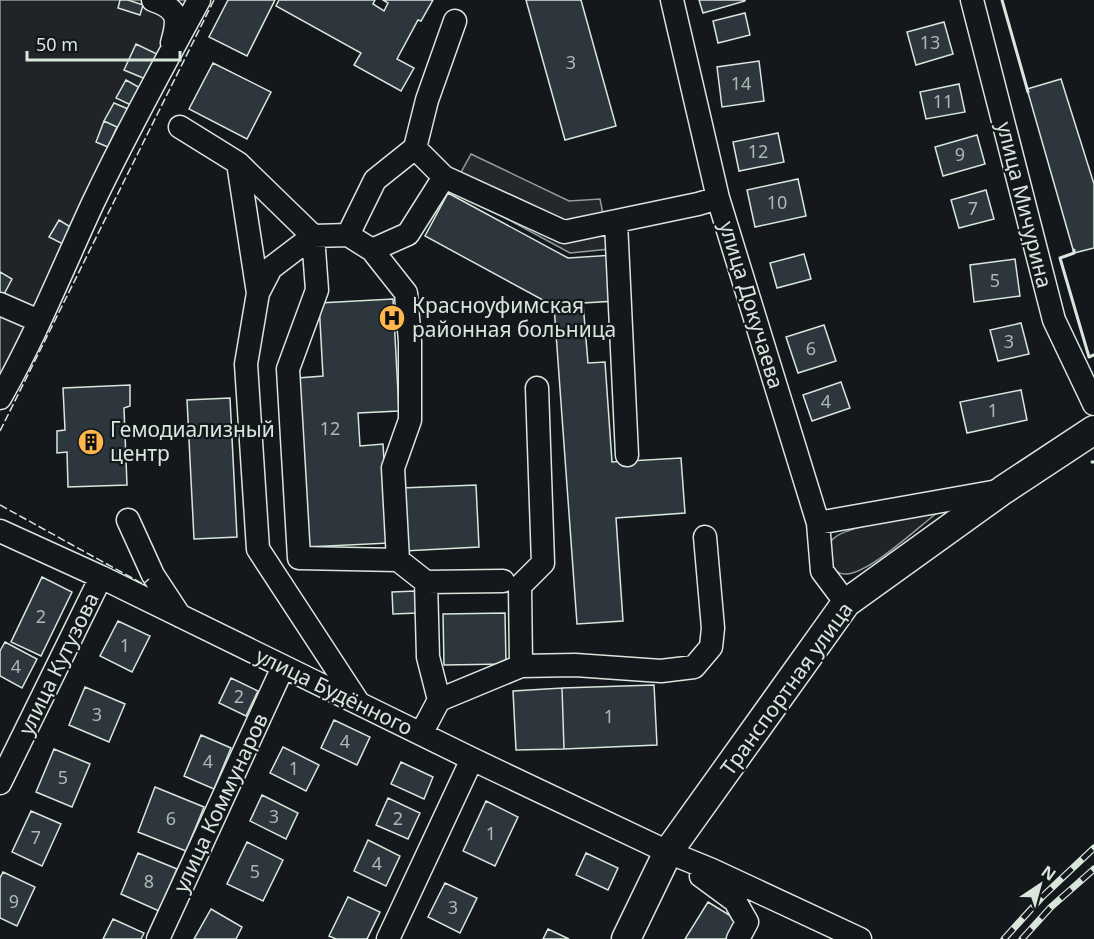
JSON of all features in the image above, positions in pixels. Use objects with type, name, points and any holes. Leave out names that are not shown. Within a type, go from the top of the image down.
[{"type":"main road","name":"Транспортная улица","points":[[626,939],[668,852],[846,603],[1003,490],[1094,430]]},
{"type":"street","points":[[0,398],[19,366],[109,170],[199,0]]},
{"type":"street","name":"улица Докучаева","points":[[672,0],[718,198],[818,523],[822,571],[846,603]]},
{"type":"street","name":"улица Мичурина","points":[[972,0],[1054,320],[1094,404]]},
{"type":"street","points":[[162,2],[175,14],[177,23],[168,56]]},
{"type":"street","points":[[348,235],[375,180],[415,148],[427,100],[455,21]]},
{"type":"street","points":[[180,127],[238,164],[313,236],[317,290],[288,369],[299,558],[398,560],[426,582],[504,581]]},
{"type":"street","points":[[415,148],[444,177],[564,232],[718,198]]},
{"type":"street","points":[[238,164],[258,293]]},
{"type":"street","points":[[372,250],[408,234],[444,177]]},
{"type":"street","points":[[616,222],[627,455]]},
{"type":"street","points":[[358,702],[258,549],[246,364],[258,293],[271,268],[313,236],[348,235],[372,250],[406,292],[410,342],[410,420],[393,468],[398,560]]},
{"type":"street","points":[[0,304],[39,321]]},
{"type":"street","points":[[521,666],[520,586],[543,563],[537,388]]},
{"type":"street","points":[[818,523],[1003,490]]},
{"type":"street","points":[[128,520],[153,575],[181,617]]},
{"type":"street","name":"улица Будённого","points":[[0,531],[102,577],[472,759],[668,852]]},
{"type":"street","points":[[421,734],[439,700],[521,666],[575,665],[661,672],[694,666],[711,647],[713,628],[705,537]]},
{"type":"street","name":"улица Кутузова","points":[[0,783],[102,577]]},
{"type":"street","points":[[426,582],[428,657],[439,700]]},
{"type":"street","name":"улица Коммунаров","points":[[158,939],[283,667]]},
{"type":"street","points":[[388,939],[472,759]]},
{"type":"street","points":[[668,852],[735,901],[747,922],[738,939]]},
{"type":"street","points":[[668,852],[860,939]]},
{"type":"shaded area","points":[[0,0],[208,0],[0,406]]},
{"type":"shaded area","points":[[471,154],[569,201],[600,199],[610,249],[570,253],[452,189]]},
{"type":"shaded area","points":[[937,513],[881,558],[857,571],[841,574],[828,563],[831,542],[839,535],[865,526]]},
{"type":"building","points":[[120,0],[143,5],[140,15],[118,8]]},
{"type":"building","points":[[228,0],[275,0],[247,56],[209,37]]},
{"type":"building","points":[[279,0],[375,0],[373,4],[384,11],[388,3],[383,0],[433,0],[421,21],[418,20],[397,59],[414,68],[401,91],[354,65],[361,53],[276,6]]},
{"type":"building","points":[[526,0],[581,0],[616,126],[565,140]]},
{"type":"building","points":[[699,0],[745,0],[745,1],[703,13]]},
{"type":"building","points":[[745,13],[750,35],[718,43],[713,21]]},
{"type":"building","points":[[944,22],[953,54],[916,65],[907,32]]},
{"type":"building","points":[[136,44],[159,55],[148,80],[124,70]]},
{"type":"building","points":[[759,61],[764,101],[722,107],[717,67]]},
{"type":"building","points":[[213,63],[271,92],[247,139],[189,109]]},
{"type":"building","points":[[1061,79],[1094,184],[1094,248],[1074,253],[1027,89]]},
{"type":"building","points":[[126,80],[142,89],[133,106],[116,98]]},
{"type":"building","points":[[959,84],[965,112],[926,119],[920,92]]},
{"type":"building","points":[[114,103],[128,109],[119,128],[104,121]]},
{"type":"building","points":[[104,121],[117,127],[108,147],[96,142]]},
{"type":"building","points":[[778,133],[784,162],[739,171],[733,142]]},
{"type":"building","points":[[977,135],[985,164],[943,176],[935,147]]},
{"type":"building","points":[[798,179],[806,216],[755,227],[747,190]]},
{"type":"building","points":[[986,190],[994,219],[959,228],[951,200]]},
{"type":"building","points":[[448,193],[568,258],[614,255],[617,301],[583,303],[588,363],[605,362],[612,462],[681,458],[685,513],[616,518],[623,621],[577,624],[554,306],[425,236]]},
{"type":"building","points":[[59,220],[72,228],[63,244],[49,237]]},
{"type":"building","points":[[804,254],[811,279],[777,288],[770,263]]},
{"type":"building","points":[[1015,259],[1020,296],[974,302],[970,265]]},
{"type":"building","points":[[0,272],[12,279],[3,296],[0,295]]},
{"type":"building","points":[[393,299],[399,411],[358,413],[360,446],[383,444],[387,512],[401,488],[476,485],[479,547],[404,551],[389,543],[307,547],[298,378],[323,376],[319,303]]},
{"type":"building","points":[[1021,323],[1029,354],[998,361],[990,330]]},
{"type":"building","points":[[824,325],[836,361],[798,373],[786,337]]},
{"type":"building","points":[[841,382],[850,408],[812,421],[803,395]]},
{"type":"building","name":"Гемодиализный центр","points":[[130,385],[130,406],[124,408],[127,485],[68,487],[67,452],[57,453],[57,431],[65,430],[63,388]]},
{"type":"building","points":[[1021,390],[1027,420],[967,433],[960,402]]},
{"type":"building","points":[[230,398],[237,537],[194,539],[187,400]]},
{"type":"building","points":[[42,577],[72,592],[41,656],[11,642]]},
{"type":"building","points":[[416,591],[417,613],[393,614],[392,592]]},
{"type":"building","points":[[505,613],[506,664],[444,665],[443,614]]},
{"type":"building","points":[[118,621],[150,636],[132,672],[100,656]]},
{"type":"building","points":[[5,642],[37,659],[22,688],[0,676],[0,651]]},
{"type":"building","points":[[231,678],[258,691],[246,716],[219,703]]},
{"type":"building","points":[[654,685],[657,745],[564,749],[562,688]]},
{"type":"building","points":[[85,687],[125,704],[109,742],[69,725]]},
{"type":"building","points":[[562,688],[564,749],[516,750],[513,691]]},
{"type":"building","points":[[334,720],[370,737],[357,765],[321,748]]},
{"type":"building","points":[[201,735],[231,748],[214,789],[184,776]]},
{"type":"building","points":[[283,747],[319,765],[306,791],[270,773]]},
{"type":"building","points":[[54,749],[90,764],[72,807],[36,792]]},
{"type":"building","points":[[401,762],[433,777],[424,799],[391,784]]},
{"type":"building","points":[[155,787],[204,807],[186,851],[138,832]]},
{"type":"building","points":[[262,795],[298,813],[286,839],[250,821]]},
{"type":"building","points":[[388,798],[420,813],[408,839],[376,825]]},
{"type":"building","points":[[486,801],[518,817],[495,866],[463,851]]},
{"type":"building","points":[[31,811],[61,824],[42,866],[12,852]]},
{"type":"building","points":[[368,840],[400,856],[386,886],[354,871]]},
{"type":"building","points":[[247,842],[283,860],[263,901],[227,884]]},
{"type":"building","points":[[138,853],[177,869],[159,911],[121,894]]},
{"type":"building","points":[[586,853],[618,868],[608,890],[576,875]]},
{"type":"building","points":[[3,872],[35,887],[17,926],[0,918],[0,878]]},
{"type":"building","points":[[445,883],[477,898],[460,933],[428,917]]},
{"type":"building","points":[[348,897],[380,912],[367,939],[336,939],[329,936]]},
{"type":"building","points":[[708,902],[739,921],[727,939],[685,939]]},
{"type":"building","points":[[211,909],[242,927],[236,939],[194,939]]},
{"type":"building","points":[[113,919],[144,933],[141,939],[103,939]]},
{"type":"building","points":[[548,929],[569,939],[543,939]]},
{"type":"railway","points":[[1004,939],[1043,896],[1094,848]]},
{"type":"railway","points":[[1022,939],[1051,907],[1094,869]]},
{"type":"fence","points":[[0,431],[214,0]]},
{"type":"fence","points":[[0,505],[143,584],[149,579]]},
{"type":"wall","points":[[1002,0],[1028,92]]},
{"type":"wall","points":[[1074,250],[1074,253],[1060,258],[1089,357],[1094,355]]},
{"type":"place","name":"Красноуфимская районная больница","points":[[392,318]]},
{"type":"place","name":"Гемодиализный центр","points":[[91,442]]}]
